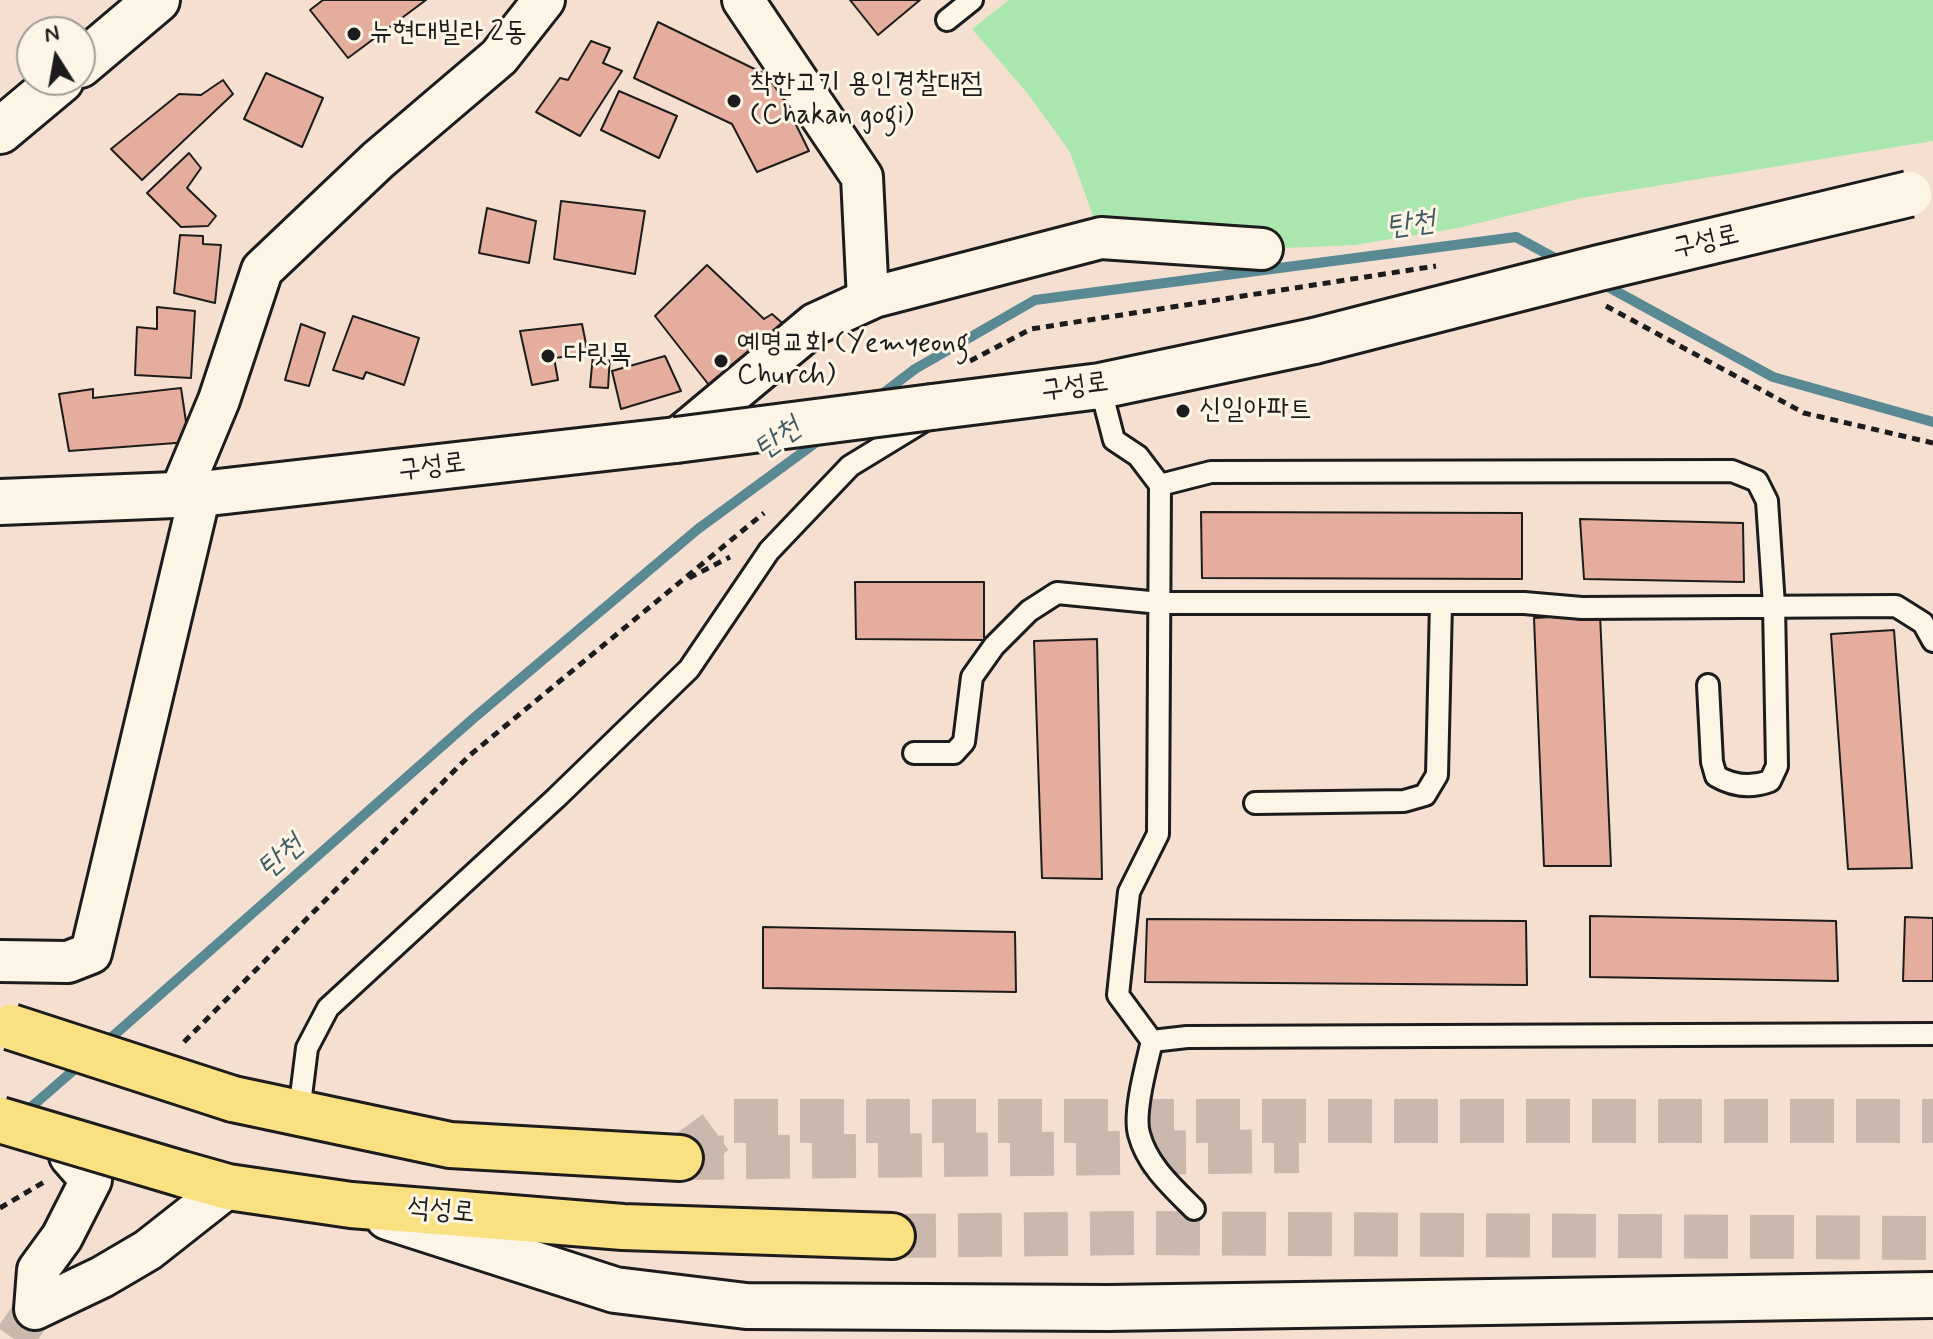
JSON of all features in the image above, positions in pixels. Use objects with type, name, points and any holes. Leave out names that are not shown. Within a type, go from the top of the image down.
[{"type":"highway","points":[[6,1026],[233,1099],[450,1145],[680,1158]]},
{"type":"highway","name":"석성로","points":[[0,1120],[228,1187],[351,1205],[623,1227],[892,1236]]},
{"type":"main road","points":[[96,51],[157,0]]},
{"type":"main road","points":[[0,131],[42,96]]},
{"type":"main road","name":"구성로","points":[[0,502],[189,495],[676,440],[948,392],[1100,386],[1314,341],[1599,268],[1921,192]]},
{"type":"main road","points":[[351,1205],[615,1290],[746,1306],[1108,1308],[1933,1295]]},
{"type":"street","points":[[0,961],[68,962],[91,953],[189,495],[262,270],[378,160],[499,57],[544,0]]},
{"type":"street","points":[[743,0],[862,177],[868,300]]},
{"type":"street","points":[[676,440],[815,324],[868,300],[1101,238],[1262,249]]},
{"type":"street","points":[[70,1156],[91,1180],[62,1237],[38,1270],[35,1309],[102,1277],[148,1250],[228,1187]]},
{"type":"lane","points":[[947,20],[972,0]]},
{"type":"lane","points":[[1100,386],[1114,440],[1138,456],[1160,485],[1158,834],[1129,892],[1118,995],[1152,1041]]},
{"type":"lane","points":[[299,1112],[307,1048],[328,1008],[556,798],[689,669],[769,551],[850,466],[948,392]]},
{"type":"lane","points":[[1160,485],[1211,472],[1732,471],[1757,481],[1767,501],[1774,605],[1777,766],[1770,781],[1757,786],[1728,783],[1716,776],[1712,762],[1708,685]]},
{"type":"lane","points":[[914,753],[954,753],[964,742],[972,677],[994,646],[1029,611],[1057,593],[1160,603],[1524,603],[1582,608],[1896,606],[1923,623],[1933,641]]},
{"type":"lane","points":[[1255,803],[1404,801],[1425,795],[1437,775],[1441,603]]},
{"type":"lane","points":[[1152,1041],[1187,1037],[1933,1034]]},
{"type":"lane","points":[[1152,1041],[1142,1081],[1138,1132],[1158,1172],[1194,1209]]},
{"type":"path","points":[[948,392],[1031,329],[1451,264]]},
{"type":"path","points":[[1595,300],[1804,413],[1933,443]]},
{"type":"path","points":[[179,1047],[470,755],[775,503]]},
{"type":"path","points":[[0,1208],[40,1187],[70,1156]]},
{"type":"green space","points":[[1009,0],[1933,0],[1933,141],[1582,198],[1458,228],[1355,245],[1262,249],[1101,238],[1070,152],[1028,94],[972,29]]},
{"type":"building","name":"뉴현대빌라 2동","points":[[323,0],[426,0],[348,58],[310,10]]},
{"type":"building","points":[[850,0],[920,0],[878,35]]},
{"type":"building","name":"착한고기 용인경찰대점 (Chakan gogi)","points":[[658,22],[773,78],[809,151],[757,172],[732,124],[634,78]]},
{"type":"building","points":[[591,41],[610,48],[603,63],[622,71],[580,136],[536,112],[560,78],[568,80]]},
{"type":"building","points":[[266,73],[323,98],[302,147],[244,119]]},
{"type":"building","points":[[223,80],[233,94],[142,180],[111,149],[179,94],[201,95]]},
{"type":"building","points":[[619,91],[677,116],[659,158],[601,130]]},
{"type":"building","points":[[189,153],[201,168],[187,188],[216,216],[208,226],[181,227],[147,193]]},
{"type":"building","points":[[561,201],[645,211],[635,274],[554,259]]},
{"type":"building","points":[[487,208],[536,221],[529,263],[479,253]]},
{"type":"building","points":[[180,235],[203,236],[203,244],[221,245],[215,303],[174,293]]},
{"type":"building","name":"예명교회 (Yemyeong Church)","points":[[707,265],[764,319],[772,314],[788,328],[716,394],[655,316]]},
{"type":"building","points":[[157,307],[195,311],[191,378],[135,375],[137,327],[157,329]]},
{"type":"building","points":[[353,316],[419,338],[404,385],[366,372],[363,379],[333,370]]},
{"type":"building","points":[[301,324],[325,333],[309,386],[285,380]]},
{"type":"building","name":"다릿목","points":[[582,324],[588,354],[554,358],[558,380],[532,385],[520,331]]},
{"type":"building","points":[[593,355],[610,356],[608,388],[590,387]]},
{"type":"building","points":[[665,356],[681,391],[621,409],[612,371]]},
{"type":"building","points":[[181,388],[189,442],[69,451],[59,394],[93,389],[93,398]]},
{"type":"building","points":[[1201,512],[1522,513],[1522,579],[1202,578]]},
{"type":"building","points":[[1580,519],[1743,523],[1744,582],[1584,579]]},
{"type":"building","points":[[855,582],[984,582],[984,640],[856,639]]},
{"type":"building","points":[[1600,614],[1611,866],[1544,866],[1534,618]]},
{"type":"building","points":[[1894,630],[1912,868],[1848,869],[1831,634]]},
{"type":"building","points":[[1097,639],[1102,879],[1042,878],[1034,641]]},
{"type":"building","points":[[1590,916],[1836,921],[1838,981],[1590,977]]},
{"type":"building","points":[[1905,917],[1933,918],[1933,981],[1903,981]]},
{"type":"building","points":[[1147,919],[1526,921],[1527,985],[1145,982]]},
{"type":"building","points":[[763,927],[1015,932],[1016,992],[763,988]]},
{"type":"waterway","name":"탄천","points":[[877,398],[915,369],[1035,300],[1516,237],[1562,262]]},
{"type":"waterway","name":"탄천","points":[[1601,283],[1773,377],[1933,422]]},
{"type":"waterway","name":"탄천","points":[[104,1044],[475,717],[698,529],[822,438]]},
{"type":"waterway","name":"탄천","points":[[22,1115],[83,1062]]},
{"type":"tunnel","points":[[680,1158],[731,1121],[1933,1121]]},
{"type":"tunnel","points":[[680,1158],[1299,1151]]},
{"type":"tunnel","points":[[892,1236],[1140,1233],[1933,1238]]},
{"type":"tunnel","points":[[14,1339],[35,1309]]},
{"type":"place","name":"뉴현대빌라 2동","points":[[354,34]]},
{"type":"place","name":"착한고기 용인경찰대점 (Chakan gogi)","points":[[734,101]]},
{"type":"place","name":"다릿목","points":[[548,356]]},
{"type":"place","name":"예명교회 (Yemyeong Church)","points":[[721,361]]},
{"type":"place","name":"신일아파트","points":[[1183,411]]}]
